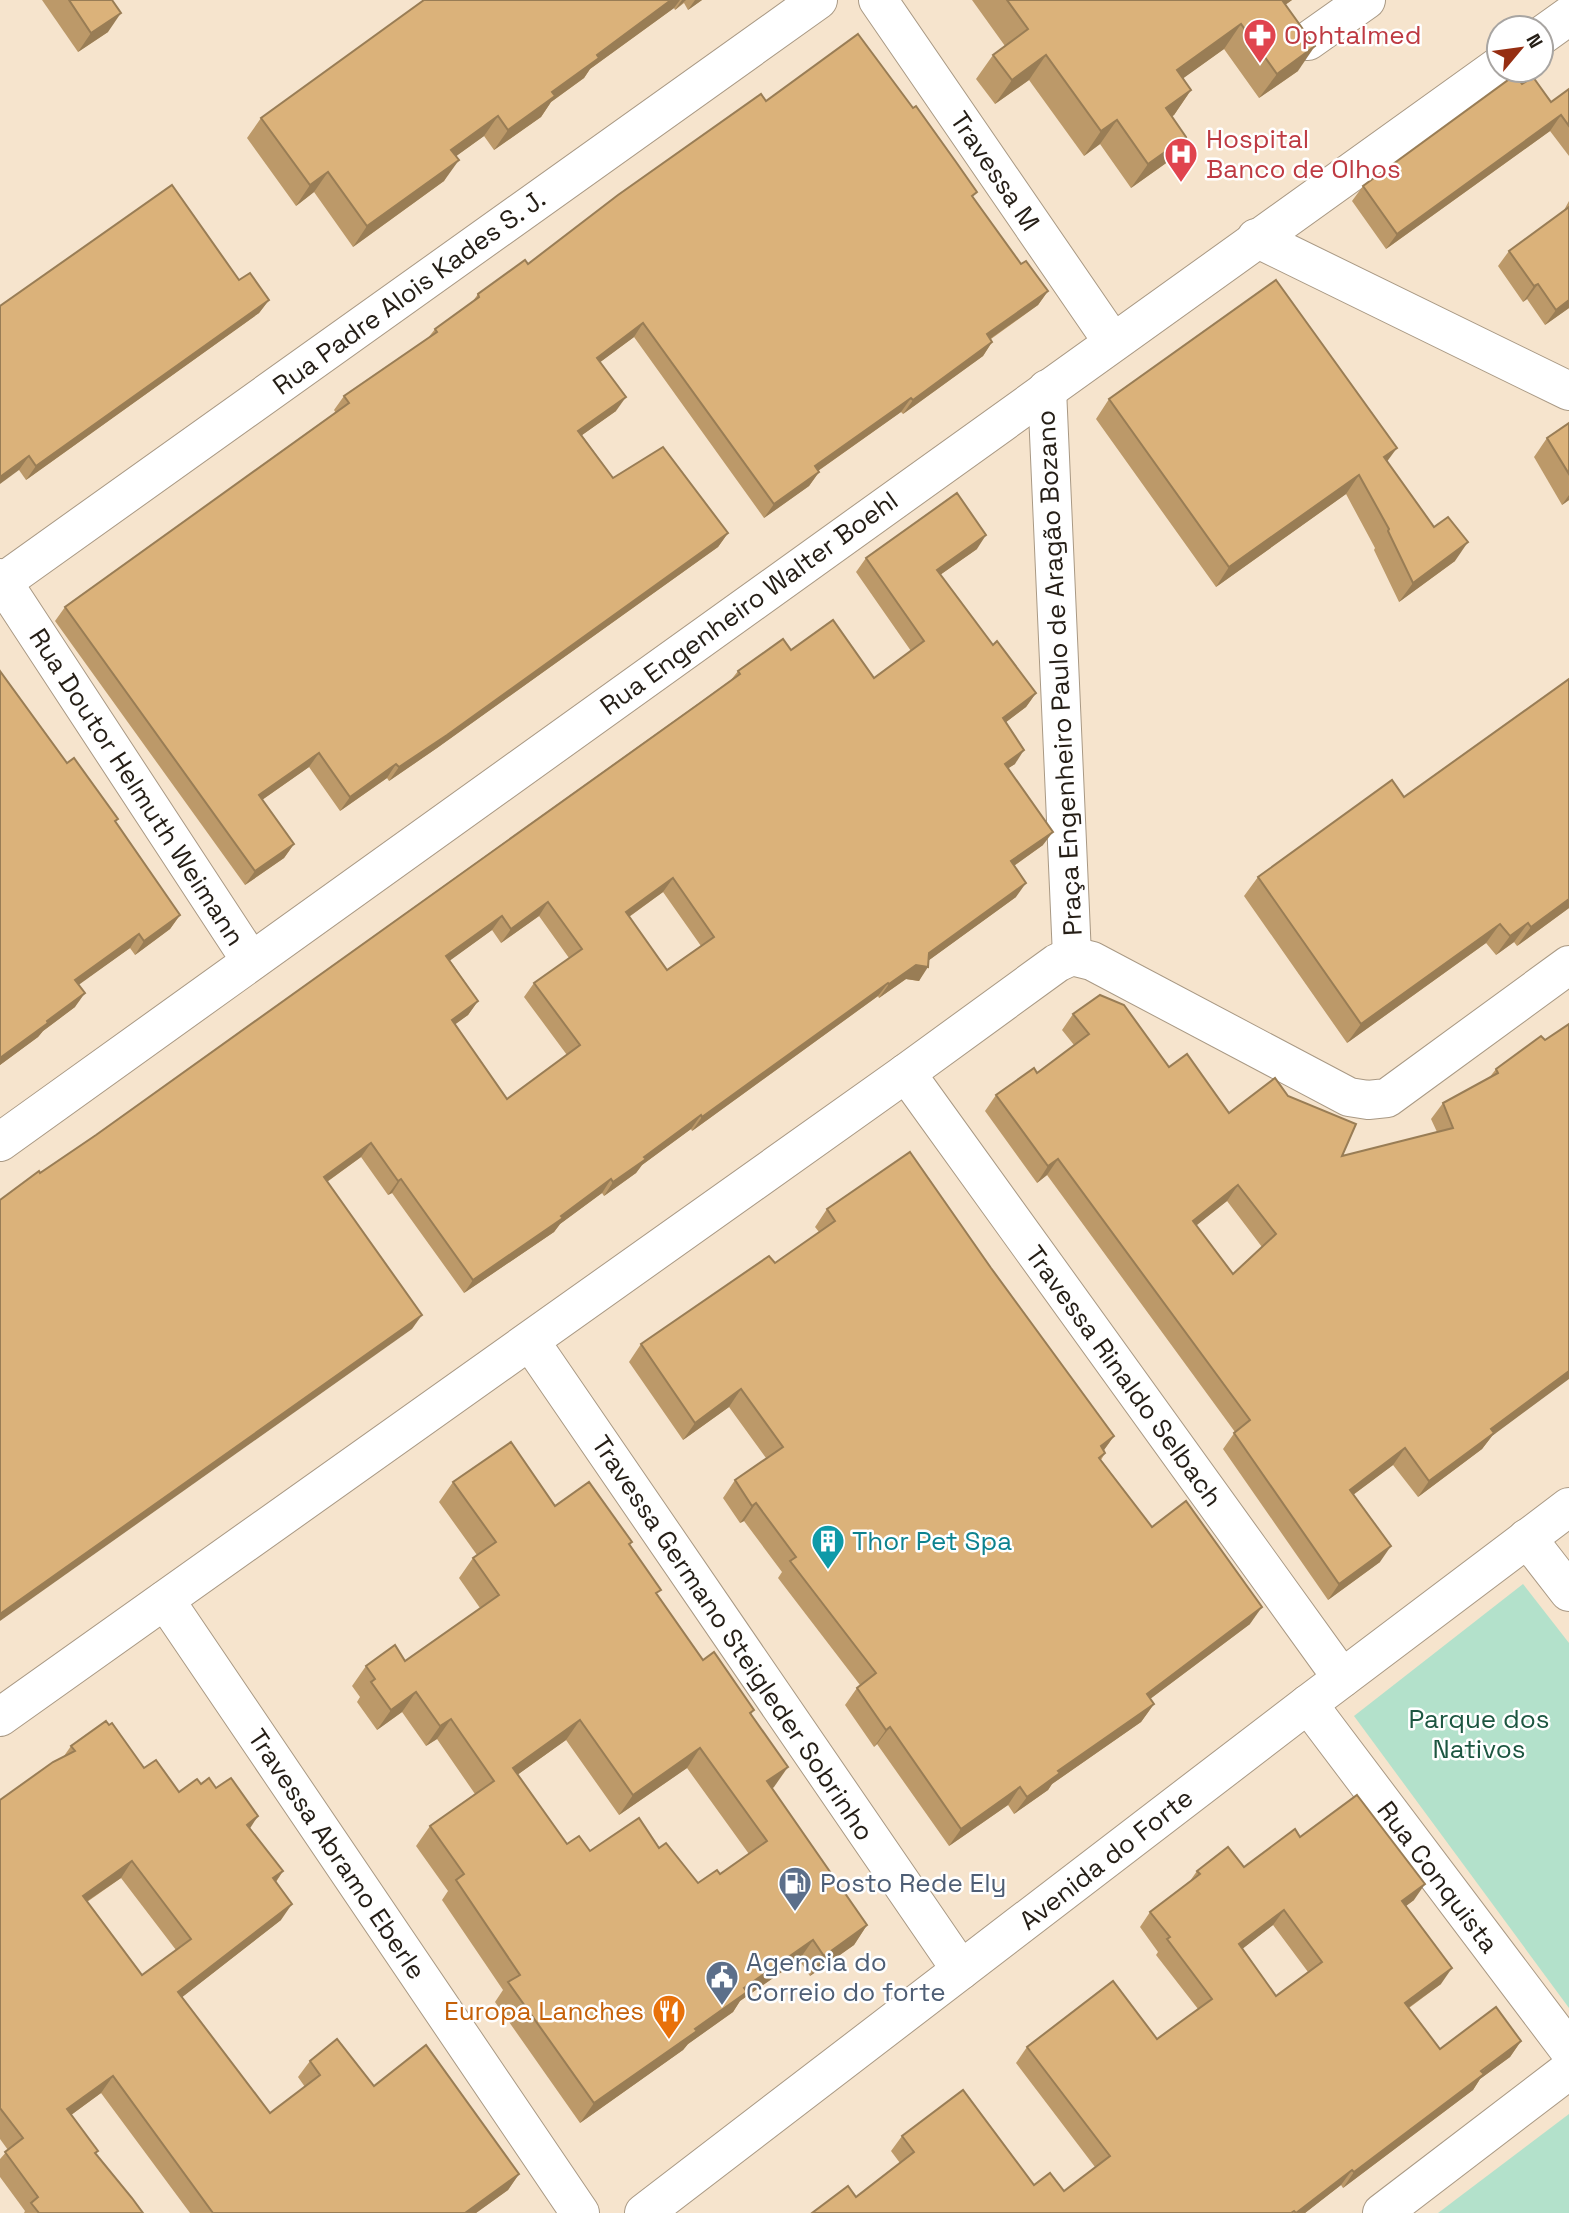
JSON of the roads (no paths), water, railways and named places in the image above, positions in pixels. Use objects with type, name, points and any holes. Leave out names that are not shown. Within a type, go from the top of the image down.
[{"type":"street","name":"Rua Padre Alois Kades S. J.","points":[[1,582],[818,0]]},
{"type":"street","name":"Travessa M","points":[[878,0],[1112,341]]},
{"type":"street","points":[[1308,41],[1366,0]]},
{"type":"street","points":[[1564,0],[1569,10]]},
{"type":"street","name":"Rua Engenheiro Walter Boehl","points":[[0,1142],[1112,341],[1485,76]]},
{"type":"street","points":[[1256,238],[1569,391]]},
{"type":"street","name":"Praça Engenheiro Paulo de Aragão Bozano","points":[[1047,389],[1072,956]]},
{"type":"street","name":"Rua Doutor Helmuth Weimann","points":[[1,582],[251,961]]},
{"type":"street","points":[[0,1717],[1057,963],[1072,956],[1092,961],[1349,1097],[1368,1100],[1387,1098],[1569,965]]},
{"type":"street","name":"Travessa Rinaldo Selbach","points":[[906,1073],[1342,1678]]},
{"type":"street","name":"Travessa Germano Steigleder Sobrinho","points":[[530,1341],[961,1970]]},
{"type":"street","name":"Avenida do Forte","points":[[644,2213],[1569,1507]]},
{"type":"street","points":[[1527,1538],[1569,1592]]},
{"type":"street","name":"Travessa Abramo Eberle","points":[[165,1600],[580,2213]]},
{"type":"street","name":"Rua Conquista","points":[[1308,1704],[1569,2050]]},
{"type":"street","points":[[1382,2213],[1569,2070]]},
{"type":"place","name":"Ophtalmed","points":[[1260,65]]},
{"type":"place","name":"Hospital Banco de Olhos","points":[[1181,184]]},
{"type":"place","name":"Thor Pet Spa","points":[[828,1571]]},
{"type":"place","name":"Posto Rede Ely","points":[[795,1913]]},
{"type":"place","name":"Agencia do Correio do forte","points":[[722,2007]]},
{"type":"place","name":"Europa Lanches","points":[[669,2041]]},
{"type":"park label","name":"Parque dos Nativos","points":[[1479,1734]]}]
